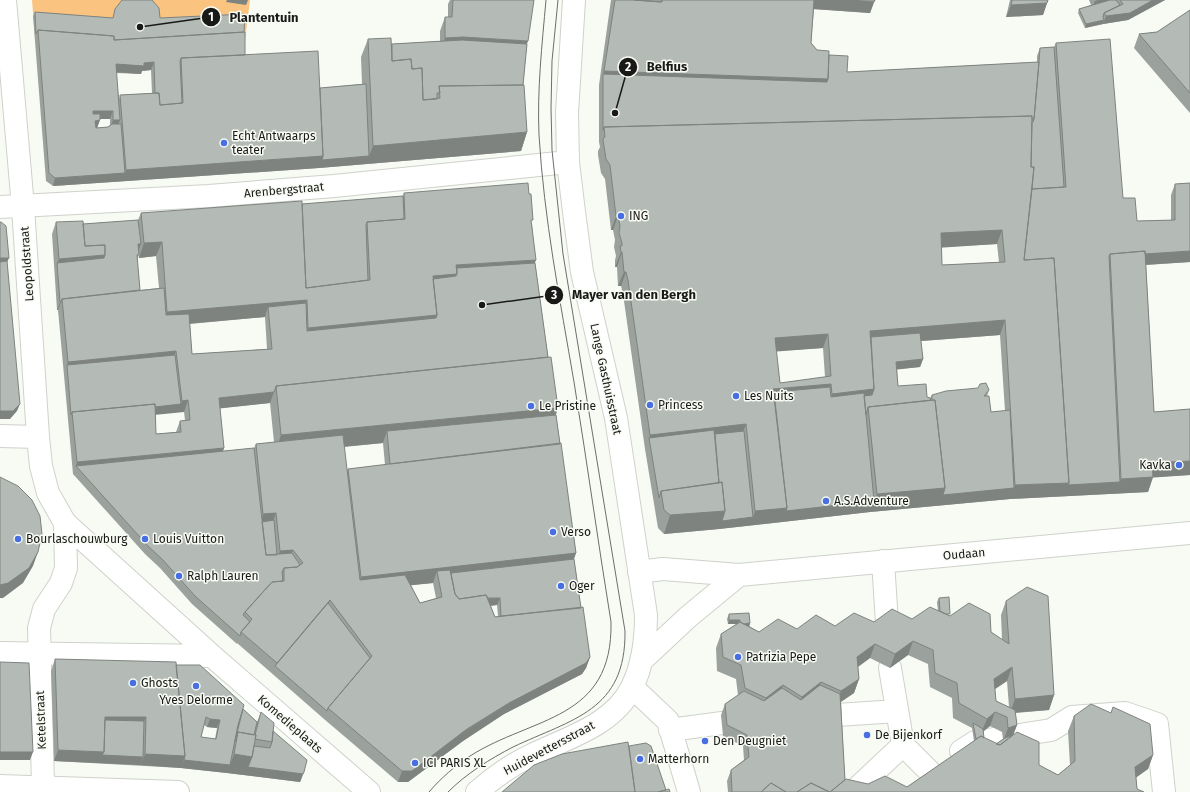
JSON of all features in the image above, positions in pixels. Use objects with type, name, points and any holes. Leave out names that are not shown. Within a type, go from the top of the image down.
[{"type":"street","name":"Lange Gasthuisstraat","points":[[574,0],[566,113],[568,162],[582,272],[616,418],[646,615],[646,639],[641,661]]},
{"type":"street","name":"Leopoldstraat","points":[[4,8],[23,207],[41,466],[48,493],[65,523]]},
{"type":"street","name":"Arenbergstraat","points":[[0,206],[23,207],[240,194],[568,162]]},
{"type":"street","points":[[0,436],[38,437]]},
{"type":"street","name":"Ketelstraat","points":[[43,787],[39,628],[44,609],[61,583],[66,568],[65,523]]},
{"type":"street","name":"Komedieplaats","points":[[65,523],[355,788]]},
{"type":"street","name":"Oudaan","points":[[639,572],[663,569],[739,575],[1190,533]]},
{"type":"street","points":[[883,562],[887,623]]},
{"type":"street","points":[[641,661],[688,617],[739,575]]},
{"type":"street","points":[[0,653],[212,656]]},
{"type":"street","name":"Huidevettersstraat","points":[[477,792],[500,774],[528,756],[579,734],[595,725],[615,708],[632,687],[641,661]]},
{"type":"street","points":[[890,668],[902,745],[931,775],[975,742],[1051,730],[1072,717],[1125,713],[1157,724],[1164,792]]},
{"type":"street","points":[[632,687],[668,722],[689,792]]},
{"type":"street","points":[[836,715],[897,711]]},
{"type":"street","points":[[670,730],[722,723]]},
{"type":"street","points":[[853,792],[902,745]]},
{"type":"street","points":[[0,786],[178,792]]},
{"type":"shaded area","points":[[32,0],[250,0],[245,40],[35,38]]},
{"type":"building","points":[[122,0],[152,0],[159,8],[160,18],[245,14],[244,32],[114,40],[114,36],[38,30],[36,34],[35,12],[113,18],[115,9]]},
{"type":"building","points":[[453,0],[534,0],[528,41],[463,37],[445,38],[445,17],[452,17]]},
{"type":"building","points":[[615,0],[662,2],[662,0],[814,0],[811,43],[817,50],[829,51],[828,79],[604,71]]},
{"type":"building","points":[[634,0],[662,0],[661,2]]},
{"type":"building","points":[[851,0],[875,0],[874,2]]},
{"type":"building","points":[[1012,0],[1048,0],[1047,3],[1011,5]]},
{"type":"building","points":[[1110,0],[1116,0],[1120,5],[1104,13],[1104,20],[1086,24],[1079,9]]},
{"type":"building","points":[[1120,0],[1153,0],[1130,13],[1106,16],[1104,13],[1123,4]]},
{"type":"building","points":[[1190,10],[1190,93],[1139,34],[1157,32]]},
{"type":"building","points":[[38,30],[114,36],[114,40],[245,32],[245,55],[181,58],[182,103],[160,105],[159,93],[155,93],[154,62],[144,63],[144,66],[116,64],[120,120],[113,120],[113,111],[93,111],[93,114],[100,114],[100,120],[95,121],[96,128],[108,127],[112,124],[121,124],[125,173],[55,178],[49,173]]},
{"type":"building","points":[[391,38],[392,61],[411,59],[412,69],[422,68],[423,100],[440,98],[439,86],[524,85],[527,132],[373,146],[368,39]]},
{"type":"building","points":[[1110,39],[1123,198],[1135,198],[1137,221],[1175,220],[1175,184],[1190,183],[1190,251],[1145,254],[1145,251],[1110,254],[1120,482],[1068,485],[1054,258],[1024,260],[1032,189],[1066,187],[1056,43]]},
{"type":"building","points":[[462,40],[527,44],[523,85],[439,86],[440,93],[437,93],[437,99],[423,100],[422,68],[412,69],[411,59],[392,61],[392,44]]},
{"type":"building","points":[[1054,47],[1064,187],[1032,189],[1034,167],[1031,167],[1032,122],[1034,119],[1040,48]]},
{"type":"building","points":[[318,51],[323,156],[126,170],[120,95],[159,93],[160,105],[183,103],[181,58]]},
{"type":"building","points":[[829,55],[848,56],[847,72],[1039,62],[1034,119],[1032,119],[1032,116],[604,127],[603,130],[603,74],[827,82]]},
{"type":"building","points":[[366,84],[369,156],[322,160],[320,88]]},
{"type":"building","points":[[1032,116],[1031,167],[1034,167],[1024,260],[1054,258],[1069,483],[1015,485],[1005,320],[870,331],[874,389],[832,394],[831,384],[773,389],[787,508],[755,511],[746,424],[650,435],[628,280],[626,272],[624,272],[620,246],[622,246],[622,243],[619,233],[620,226],[618,216],[616,216],[610,165],[606,159],[603,140],[605,137],[604,127]],"holes":[[[1002,230],[1005,262],[942,265],[941,233]],[[828,334],[831,376],[780,383],[775,338]]]},
{"type":"building","points":[[528,183],[529,194],[531,194],[533,220],[531,220],[536,260],[456,265],[457,274],[433,276],[437,315],[308,328],[307,300],[167,312],[162,242],[144,243],[141,213],[302,201],[306,288],[370,280],[367,222],[405,219],[404,193]]},
{"type":"building","points":[[403,196],[404,219],[367,222],[368,280],[306,288],[302,204]]},
{"type":"building","points":[[138,220],[141,244],[138,244],[139,254],[137,255],[140,290],[62,299],[60,302],[57,263],[104,258],[105,255],[105,245],[85,246],[83,224]]},
{"type":"building","points":[[83,221],[85,246],[105,245],[105,255],[59,259],[56,222]]},
{"type":"building","points":[[0,222],[6,226],[9,258],[0,258]]},
{"type":"building","points":[[1145,251],[1154,412],[1190,409],[1190,461],[1152,463],[1153,477],[1121,479],[1110,254]]},
{"type":"building","points":[[7,261],[20,404],[13,411],[0,411],[0,262]]},
{"type":"building","points":[[535,263],[548,357],[276,386],[274,392],[219,398],[224,448],[77,462],[72,412],[155,404],[156,434],[181,432],[180,421],[190,420],[189,408],[188,400],[182,401],[176,351],[68,362],[62,299],[164,288],[166,315],[189,314],[192,354],[272,349],[268,307],[306,303],[307,331],[436,318],[437,315],[433,279],[456,276],[457,268]]},
{"type":"building","points":[[920,333],[923,359],[896,362],[898,386],[926,384],[927,397],[931,400],[868,407],[866,415],[864,396],[872,395],[874,389],[871,337]]},
{"type":"building","points":[[175,355],[181,404],[155,407],[155,404],[72,412],[71,415],[67,365]]},
{"type":"building","points":[[551,357],[558,408],[281,435],[276,386]]},
{"type":"building","points":[[986,383],[989,390],[984,396],[989,396],[991,412],[1010,410],[1014,488],[943,495],[945,488],[935,400],[932,400],[932,395],[946,391],[978,388],[980,384]]},
{"type":"building","points":[[830,387],[831,397],[864,393],[874,501],[786,511],[787,508],[774,392]]},
{"type":"building","points":[[935,400],[945,488],[877,494],[868,407]]},
{"type":"building","points":[[556,415],[560,444],[390,464],[387,431]]},
{"type":"building","points":[[714,430],[719,483],[661,491],[659,498],[649,438]]},
{"type":"building","points":[[744,431],[753,517],[722,521],[725,511],[722,482],[719,483],[715,434]]},
{"type":"building","points":[[343,435],[360,580],[405,575],[420,603],[442,597],[437,571],[450,570],[455,594],[459,599],[486,595],[495,617],[583,607],[590,657],[586,663],[509,703],[467,729],[412,771],[402,771],[328,708],[372,656],[330,600],[277,663],[241,632],[252,619],[245,612],[272,582],[284,581],[284,568],[297,567],[303,563],[293,550],[280,551],[276,513],[263,514],[256,444]]},
{"type":"building","points":[[561,443],[576,553],[361,577],[348,469]]},
{"type":"building","points":[[254,448],[266,555],[292,553],[300,565],[297,567],[284,568],[282,572],[283,581],[272,582],[245,612],[243,615],[250,622],[241,632],[240,636],[195,596],[76,466]]},
{"type":"building","name":"Bourlaschouwburg","points":[[0,477],[18,486],[32,500],[40,516],[42,534],[38,552],[29,568],[8,583],[0,585]]},
{"type":"building","points":[[722,482],[725,511],[670,515],[664,510],[661,491]]},
{"type":"building","points":[[274,520],[277,555],[266,555],[262,522]]},
{"type":"building","points":[[574,559],[581,608],[501,616],[500,598],[488,598],[486,595],[459,599],[455,594],[451,573]]},
{"type":"building","points":[[1027,587],[1048,596],[1054,695],[1015,699],[1012,667],[994,679],[996,701],[1015,710],[1017,725],[1008,728],[1007,717],[995,712],[987,719],[959,703],[957,683],[935,673],[933,650],[913,641],[895,654],[875,644],[857,657],[859,679],[841,691],[821,682],[802,697],[783,685],[766,698],[745,688],[741,665],[723,657],[721,634],[740,622],[759,632],[778,619],[797,629],[816,615],[835,626],[854,613],[874,622],[892,609],[912,619],[930,607],[950,616],[969,603],[990,614],[991,632],[1009,644],[1006,601]]},
{"type":"building","points":[[949,597],[950,614],[946,614],[940,611],[939,598]]},
{"type":"building","points":[[328,603],[370,658],[327,711],[275,666]]},
{"type":"building","points":[[749,613],[750,623],[744,624],[740,622],[740,620],[729,620],[729,614]]},
{"type":"building","points":[[55,659],[176,662],[185,756],[145,754],[146,717],[105,717],[104,752],[58,750]]},
{"type":"building","points":[[0,662],[29,663],[33,752],[0,752]]},
{"type":"building","points":[[176,665],[200,665],[244,705],[238,725],[230,765],[184,760],[185,756]],"holes":[[[206,717],[220,720],[216,739],[201,737]]]},
{"type":"building","points":[[820,685],[840,694],[845,780],[830,792],[811,783],[797,792],[786,792],[771,783],[761,792],[732,792],[731,770],[749,757],[747,735],[727,725],[725,704],[744,691],[764,701],[782,688],[801,700]]},
{"type":"building","points":[[1091,704],[1111,713],[1113,707],[1150,724],[1153,755],[1135,767],[1137,789],[1144,792],[830,792],[846,779],[868,784],[885,776],[907,787],[981,736],[1000,745],[1017,732],[1039,742],[1039,765],[1058,775],[1075,761],[1074,716]]},
{"type":"building","points":[[243,709],[257,722],[254,735],[238,732],[235,741]]},
{"type":"building","points":[[261,712],[274,723],[272,742],[255,739]]},
{"type":"building","points":[[105,720],[144,721],[143,757],[102,755],[104,752]]},
{"type":"building","points":[[973,723],[983,729],[984,738],[981,736],[976,739]]},
{"type":"building","points":[[273,731],[307,760],[303,774],[248,767],[254,746],[270,748]]},
{"type":"building","points":[[238,732],[256,735],[252,757],[234,754]]},
{"type":"building","points":[[1013,735],[1000,745],[996,744],[1005,738]]},
{"type":"building","points":[[628,742],[635,792],[502,792],[534,765],[562,754]]},
{"type":"building","points":[[646,743],[651,746],[666,790],[658,792],[635,792],[629,746]]},
{"type":"building","points":[[771,783],[786,792],[761,792]]},
{"type":"building","points":[[811,783],[829,792],[797,792]]},
{"type":"building","points":[[669,789],[670,792],[658,792]]},
{"type":"tram line","points":[[429,792],[448,772],[470,756],[494,743],[565,711],[584,697],[599,679],[608,655],[611,622],[579,412],[553,259],[541,166],[539,101],[540,68],[546,0]]},
{"type":"tram line","points":[[448,792],[455,785],[496,756],[575,719],[592,708],[606,695],[616,679],[623,658],[625,631],[563,254],[552,150],[552,61],[558,0]]},
{"type":"place","name":"Plantentuin","points":[[140,27]]},
{"type":"place","name":"Belfius","points":[[615,113]]},
{"type":"place","name":"Echt Antwaarps teater","points":[[224,143]]},
{"type":"place","name":"ING","points":[[621,216]]},
{"type":"place","name":"Mayer van den Bergh","points":[[482,305]]},
{"type":"place","name":"Les Nuits","points":[[736,396]]},
{"type":"place","name":"Princess","points":[[650,405]]},
{"type":"place","name":"Le Pristine","points":[[531,406]]},
{"type":"place","name":"Kavka","points":[[1179,465]]},
{"type":"place","name":"A.S.Adventure","points":[[826,501]]},
{"type":"place","name":"Verso","points":[[553,532]]},
{"type":"place","name":"Bourlaschouwburg","points":[[18,539]]},
{"type":"place","name":"Louis Vuitton","points":[[145,539]]},
{"type":"place","name":"Ralph Lauren","points":[[179,576]]},
{"type":"place","name":"Oger","points":[[561,586]]},
{"type":"place","name":"Patrizia Pepe","points":[[738,657]]},
{"type":"place","name":"Ghosts","points":[[133,683]]},
{"type":"place","name":"Yves Delorme","points":[[196,686]]},
{"type":"place","name":"De Bijenkorf","points":[[867,735]]},
{"type":"place","name":"Den Deugniet","points":[[705,741]]},
{"type":"place","name":"Matterhorn","points":[[640,759]]},
{"type":"place","name":"ICI PARIS XL","points":[[415,763]]}]
